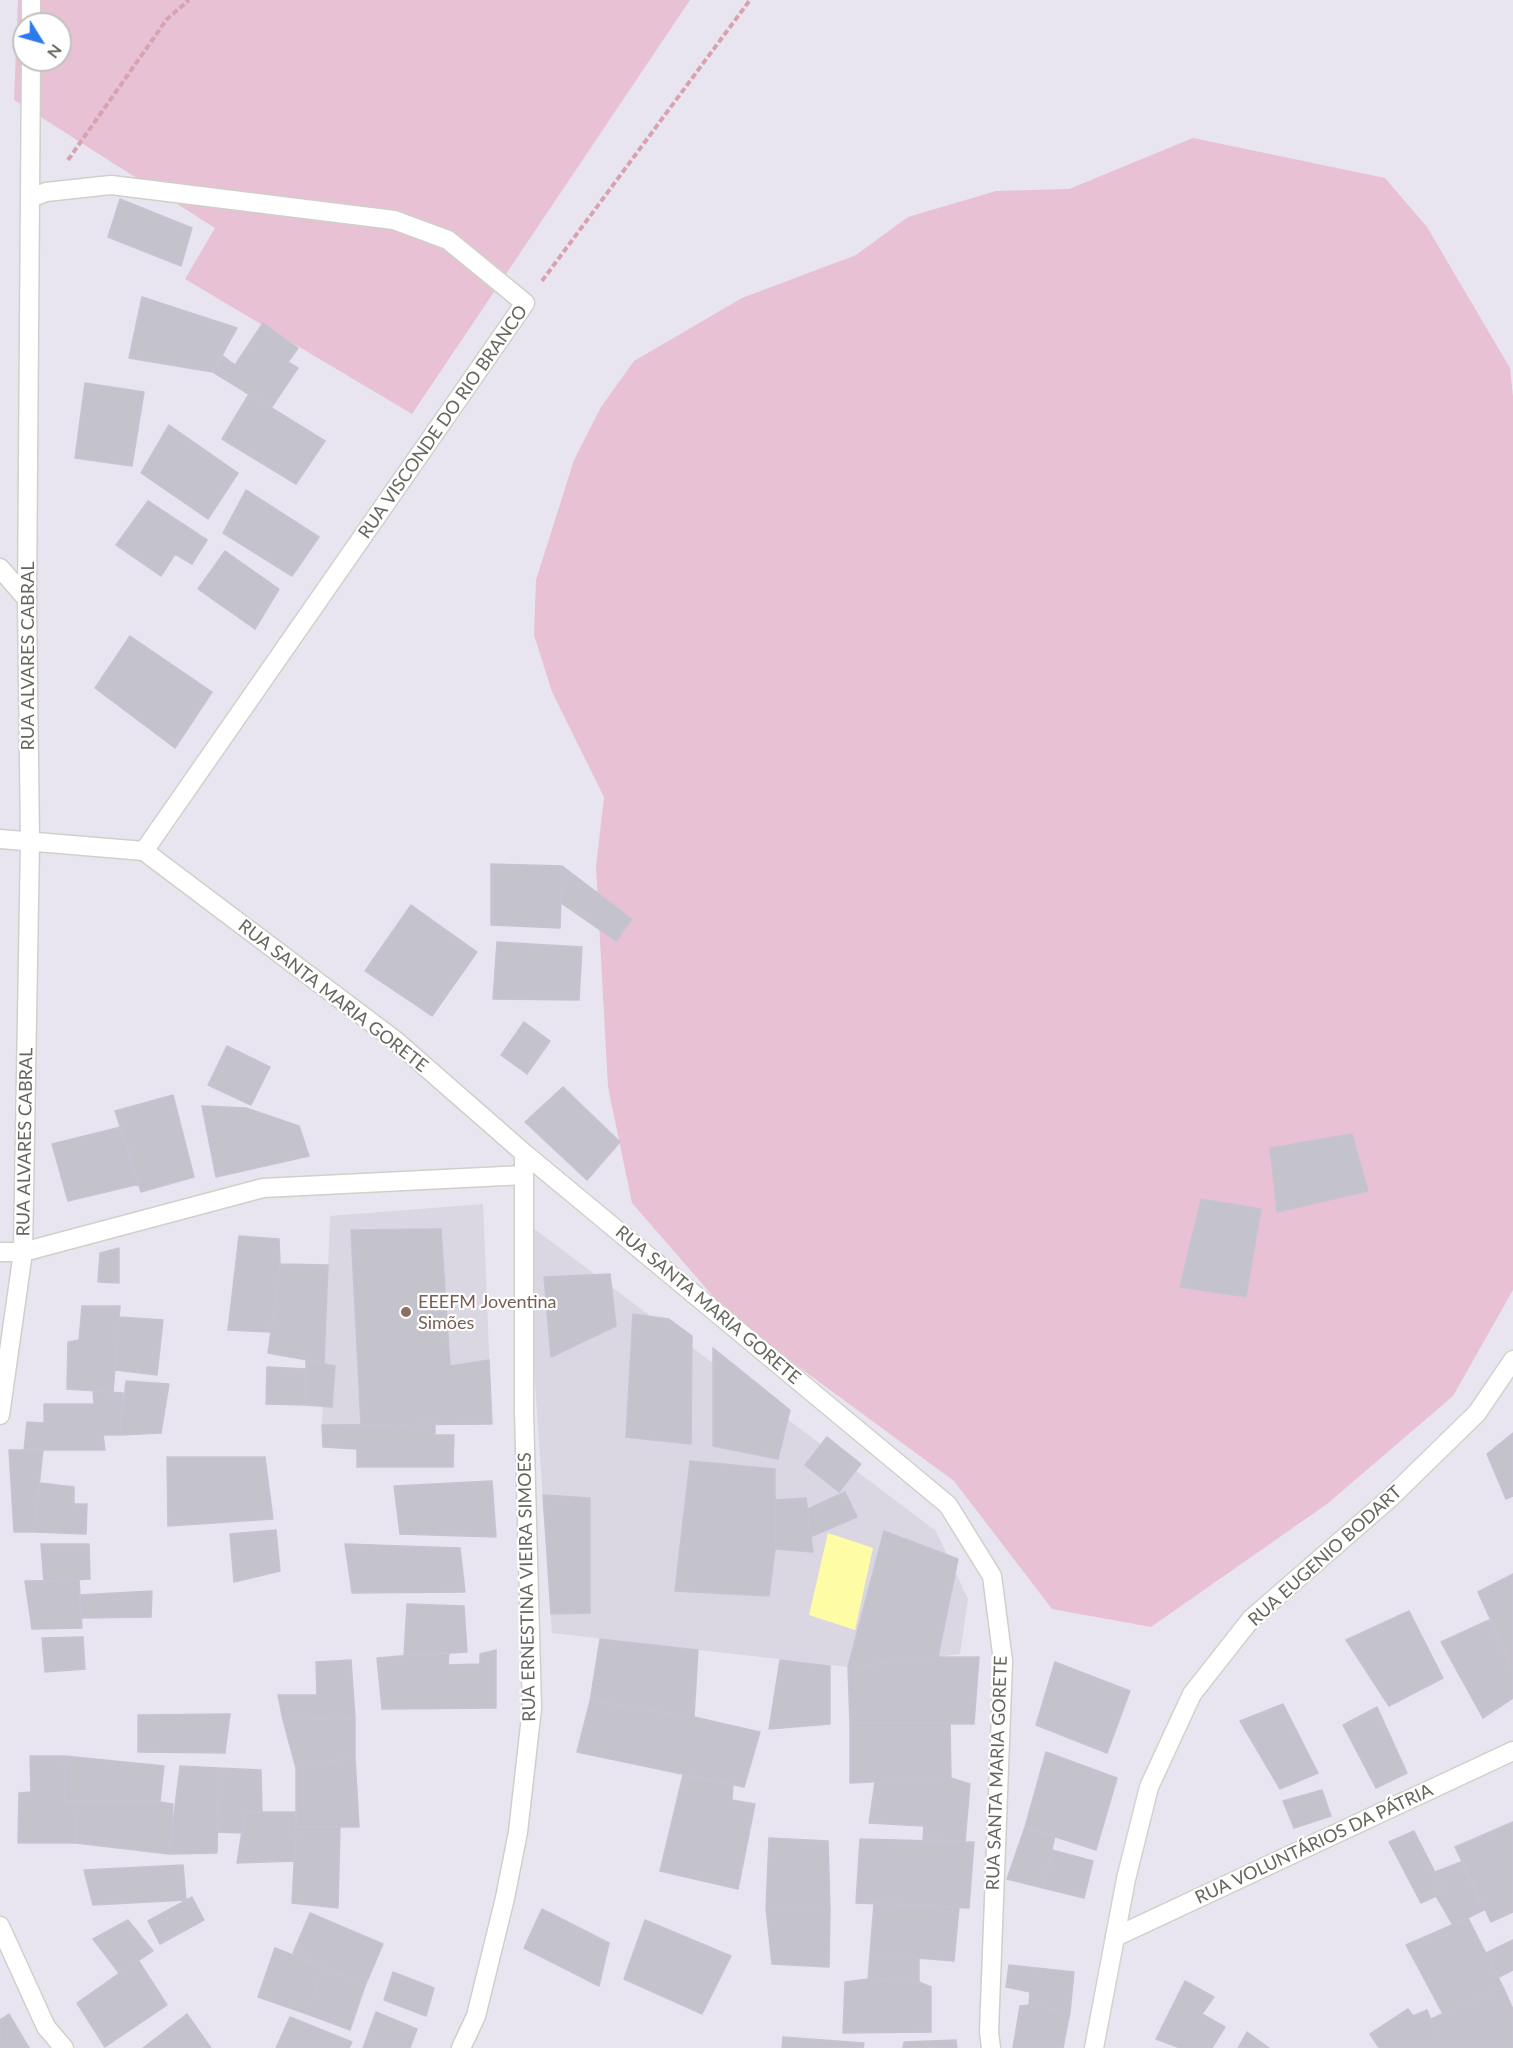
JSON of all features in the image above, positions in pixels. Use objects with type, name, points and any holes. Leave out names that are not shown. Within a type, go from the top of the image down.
[{"type":"street","name":"RUA ALVARES CABRAL","points":[[0,1414],[23,1252],[30,842],[27,598],[38,195],[32,72]]},
{"type":"street","points":[[38,195],[111,185],[394,220],[448,240],[525,303]]},
{"type":"street","name":"RUA VISCONDE DO RIO BRANCO","points":[[144,850],[525,303]]},
{"type":"street","points":[[0,568],[27,598]]},
{"type":"street","points":[[0,839],[144,850]]},
{"type":"street","name":"RUA SANTA MARIA GORETE","points":[[144,850],[396,1041],[524,1152],[948,1505],[992,1576],[1003,1661],[989,2032],[991,2048]]},
{"type":"street","name":"RUA ERNESTINA VIEIRA SIMOES","points":[[460,2048],[476,2016],[505,1898],[518,1832],[532,1708],[524,1411],[524,1152]]},
{"type":"street","points":[[0,1252],[23,1252],[263,1188],[524,1176]]},
{"type":"street","name":"RUA EUGENIO BODART","points":[[1094,2048],[1126,1879],[1149,1787],[1192,1694],[1251,1619],[1390,1498],[1476,1413],[1513,1360]]},
{"type":"street","name":"RUA VOLUNTÁRIOS DA PÁTRIA","points":[[1115,1937],[1513,1751]]},
{"type":"street","points":[[0,1926],[46,2027],[64,2048]]},
{"type":"path","points":[[38,195],[167,20],[189,0]]},
{"type":"path","name":"RUA VISCONDE DO RIO BRANCO","points":[[525,303],[750,0]]},
{"type":"shaded area","points":[[18,0],[690,0],[412,414],[185,279],[215,228],[14,100],[15,72],[72,72],[72,12],[18,12]]},
{"type":"shaded area","points":[[1193,138],[1385,178],[1427,227],[1510,368],[1513,397],[1513,1290],[1453,1396],[1327,1504],[1151,1627],[1052,1609],[954,1481],[732,1318],[632,1203],[608,1087],[596,867],[604,797],[552,692],[534,635],[536,580],[574,460],[601,407],[634,361],[742,298],[856,255],[908,217],[996,191],[1069,189]]},
{"type":"shaded area","name":"EEEFM Joventina Simões","points":[[483,1204],[492,1424],[322,1425],[330,1216]]},
{"type":"shaded area","points":[[524,1221],[936,1531],[968,1599],[960,1654],[848,1667],[552,1633]]},
{"type":"shaded area","points":[[828,1533],[873,1548],[855,1630],[809,1615]]},
{"type":"building","points":[[120,199],[192,228],[181,266],[108,237]]},
{"type":"building","points":[[142,297],[237,328],[213,372],[129,358]]},
{"type":"building","points":[[263,323],[298,348],[288,362],[298,368],[271,408],[213,372],[223,356],[235,365]]},
{"type":"building","points":[[85,383],[144,392],[132,466],[75,458]]},
{"type":"building","points":[[249,394],[325,441],[296,484],[222,439]]},
{"type":"building","points":[[169,425],[238,473],[208,519],[141,473]]},
{"type":"building","points":[[246,490],[319,537],[292,576],[223,533]]},
{"type":"building","points":[[148,501],[207,540],[192,564],[175,554],[161,576],[116,545]]},
{"type":"building","points":[[225,551],[279,589],[255,629],[198,589]]},
{"type":"building","points":[[130,636],[212,692],[175,748],[95,688]]},
{"type":"building","points":[[491,864],[562,866],[560,928],[491,925]]},
{"type":"building","points":[[562,866],[632,919],[616,941],[561,903]]},
{"type":"building","points":[[411,905],[477,952],[432,1016],[365,971]]},
{"type":"building","points":[[497,942],[582,947],[579,1000],[493,999]]},
{"type":"building","points":[[524,1022],[550,1041],[527,1074],[501,1055]]},
{"type":"building","points":[[227,1046],[270,1067],[251,1105],[208,1085]]},
{"type":"building","points":[[563,1087],[620,1142],[587,1180],[525,1122]]},
{"type":"building","points":[[173,1095],[194,1177],[141,1192],[115,1111]]},
{"type":"building","points":[[202,1106],[246,1108],[299,1126],[309,1156],[216,1177]]},
{"type":"building","points":[[121,1127],[139,1184],[68,1201],[52,1144]]},
{"type":"building","points":[[1352,1134],[1368,1191],[1277,1212],[1270,1148]]},
{"type":"building","points":[[1201,1199],[1261,1209],[1246,1297],[1180,1287]]},
{"type":"building","points":[[441,1229],[450,1366],[489,1360],[492,1424],[361,1425],[351,1230]]},
{"type":"building","points":[[239,1236],[279,1239],[280,1264],[271,1332],[228,1330]]},
{"type":"building","points":[[119,1248],[119,1283],[98,1282],[100,1253]]},
{"type":"building","points":[[280,1264],[328,1265],[324,1363],[268,1353]]},
{"type":"building","points":[[610,1274],[616,1326],[551,1357],[544,1277]]},
{"type":"building","points":[[82,1306],[120,1306],[113,1392],[67,1389],[68,1342],[79,1340]]},
{"type":"building","points":[[633,1314],[669,1319],[692,1336],[691,1444],[626,1437]]},
{"type":"building","points":[[119,1317],[163,1320],[157,1375],[115,1370]]},
{"type":"building","points":[[713,1348],[790,1410],[778,1459],[713,1446]]},
{"type":"building","points":[[306,1360],[335,1366],[332,1407],[306,1405]]},
{"type":"building","points":[[267,1367],[306,1369],[306,1405],[266,1404]]},
{"type":"building","points":[[126,1381],[169,1384],[161,1433],[120,1435]]},
{"type":"building","points":[[93,1391],[123,1393],[120,1435],[103,1435],[105,1450],[24,1450],[27,1422],[44,1423],[44,1404],[94,1404]]},
{"type":"building","points":[[435,1424],[435,1435],[454,1435],[453,1467],[357,1467],[357,1449],[323,1447],[322,1425]]},
{"type":"building","points":[[1513,1433],[1513,1496],[1506,1499],[1487,1454]]},
{"type":"building","points":[[827,1437],[861,1464],[839,1492],[805,1465]]},
{"type":"building","points":[[9,1450],[43,1450],[34,1532],[14,1532]]},
{"type":"building","points":[[167,1457],[265,1457],[273,1519],[168,1526]]},
{"type":"building","points":[[690,1461],[775,1469],[775,1549],[769,1596],[675,1591]]},
{"type":"building","points":[[492,1481],[496,1537],[400,1534],[394,1486]]},
{"type":"building","points":[[40,1483],[74,1487],[74,1504],[87,1504],[86,1534],[34,1532]]},
{"type":"building","points":[[845,1492],[857,1517],[810,1537],[808,1509]]},
{"type":"building","points":[[543,1495],[590,1498],[590,1613],[551,1614]]},
{"type":"building","points":[[806,1498],[813,1552],[775,1549],[775,1500]]},
{"type":"building","points":[[276,1530],[280,1571],[234,1582],[230,1534]]},
{"type":"building","points":[[884,1531],[958,1559],[938,1657],[848,1667]]},
{"type":"building","points":[[41,1544],[89,1544],[90,1579],[44,1582]]},
{"type":"building","points":[[345,1544],[460,1548],[465,1592],[352,1593]]},
{"type":"building","points":[[1513,1574],[1513,1669],[1478,1592]]},
{"type":"building","points":[[79,1580],[82,1628],[32,1629],[25,1581]]},
{"type":"building","points":[[152,1591],[151,1617],[81,1618],[79,1595]]},
{"type":"building","points":[[407,1604],[464,1606],[467,1652],[404,1656]]},
{"type":"building","points":[[1409,1611],[1443,1678],[1389,1706],[1346,1640]]},
{"type":"building","points":[[1489,1620],[1513,1669],[1513,1698],[1483,1718],[1441,1642]]},
{"type":"building","points":[[83,1637],[85,1669],[45,1672],[42,1638]]},
{"type":"building","points":[[600,1639],[698,1650],[694,1717],[590,1701]]},
{"type":"building","points":[[496,1650],[496,1708],[382,1709],[377,1658],[449,1652],[448,1665],[480,1664],[480,1654]]},
{"type":"building","points":[[938,1657],[979,1657],[974,1724],[850,1723],[848,1667]]},
{"type":"building","points":[[351,1660],[355,1718],[283,1720],[278,1695],[317,1695],[316,1662]]},
{"type":"building","points":[[780,1660],[830,1666],[830,1724],[769,1729]]},
{"type":"building","points":[[1055,1662],[1130,1691],[1107,1753],[1036,1725]]},
{"type":"building","points":[[590,1701],[694,1717],[760,1732],[744,1787],[577,1752]]},
{"type":"building","points":[[1283,1704],[1318,1773],[1280,1789],[1240,1721]]},
{"type":"building","points":[[1377,1707],[1407,1773],[1376,1788],[1343,1725]]},
{"type":"building","points":[[230,1714],[225,1753],[138,1752],[138,1715]]},
{"type":"building","points":[[355,1718],[355,1757],[296,1768],[283,1720]]},
{"type":"building","points":[[850,1723],[950,1723],[951,1778],[850,1783]]},
{"type":"building","points":[[1046,1752],[1117,1778],[1096,1850],[1025,1827]]},
{"type":"building","points":[[30,1756],[64,1756],[65,1802],[78,1802],[76,1843],[18,1843],[19,1793],[31,1792]]},
{"type":"building","points":[[64,1756],[164,1766],[160,1802],[65,1802]]},
{"type":"building","points":[[355,1757],[359,1827],[296,1827],[296,1768]]},
{"type":"building","points":[[180,1766],[219,1768],[217,1853],[169,1854]]},
{"type":"building","points":[[219,1768],[261,1770],[262,1812],[245,1812],[243,1833],[217,1832]]},
{"type":"building","points":[[683,1775],[733,1785],[732,1800],[755,1804],[738,1889],[660,1871]]},
{"type":"building","points":[[951,1778],[970,1784],[965,1842],[923,1839],[924,1826],[869,1823],[875,1782]]},
{"type":"building","points":[[1322,1790],[1331,1816],[1294,1828],[1283,1801]]},
{"type":"building","points":[[78,1802],[173,1804],[169,1854],[76,1843]]},
{"type":"building","points":[[245,1812],[297,1812],[295,1861],[237,1863]]},
{"type":"building","points":[[1513,1822],[1513,1912],[1491,1922],[1455,1847]]},
{"type":"building","points":[[296,1827],[340,1827],[338,1908],[292,1903]]},
{"type":"building","points":[[1025,1827],[1055,1836],[1043,1888],[1007,1879]]},
{"type":"building","points":[[1414,1831],[1445,1892],[1421,1903],[1389,1842]]},
{"type":"building","points":[[769,1838],[828,1841],[830,1910],[766,1908]]},
{"type":"building","points":[[860,1839],[974,1842],[969,1908],[856,1903]]},
{"type":"building","points":[[1052,1850],[1093,1861],[1084,1898],[1043,1888]]},
{"type":"building","points":[[1461,1862],[1484,1910],[1453,1925],[1436,1896],[1445,1892],[1435,1872]]},
{"type":"building","points":[[183,1865],[186,1900],[93,1905],[84,1870]]},
{"type":"building","points":[[192,1897],[204,1920],[160,1944],[148,1921]]},
{"type":"building","points":[[874,1903],[959,1907],[954,1961],[870,1954]]},
{"type":"building","points":[[766,1908],[830,1910],[829,1967],[772,1964]]},
{"type":"building","points":[[542,1909],[609,1943],[599,1986],[524,1948]]},
{"type":"building","points":[[310,1913],[383,1944],[365,1986],[293,1953]]},
{"type":"building","points":[[1468,1918],[1503,1987],[1443,2014],[1406,1945]]},
{"type":"building","points":[[128,1920],[153,1951],[119,1973],[93,1939]]},
{"type":"building","points":[[645,1920],[731,1956],[702,2014],[624,1979]]},
{"type":"building","points":[[1513,1940],[1513,1970],[1499,1977],[1486,1953]]},
{"type":"building","points":[[275,1948],[324,1967],[307,2014],[258,1997]]},
{"type":"building","points":[[870,1954],[919,1958],[919,1982],[868,1979]]},
{"type":"building","points":[[138,1960],[167,2005],[105,2047],[77,2003]]},
{"type":"building","points":[[1009,1965],[1074,1972],[1070,2012],[1029,2005],[1030,1992],[1006,1987]]},
{"type":"building","points":[[324,1967],[365,1986],[350,2030],[307,2014]]},
{"type":"building","points":[[393,1972],[434,1988],[426,2016],[384,2000]]},
{"type":"building","points":[[868,1979],[919,1982],[931,1987],[931,2032],[843,2033],[845,1982]]},
{"type":"building","points":[[1185,1981],[1214,1997],[1202,2014],[1225,2027],[1212,2048],[1180,2048],[1156,2039]]},
{"type":"building","points":[[1503,1987],[1513,2009],[1513,2048],[1443,2048],[1431,2019]]},
{"type":"building","points":[[1029,2005],[1070,2012],[1063,2048],[1013,2048],[1020,2006]]},
{"type":"building","points":[[1408,2009],[1413,2016],[1427,2010],[1443,2048],[1379,2048],[1370,2034]]},
{"type":"building","points":[[376,2012],[417,2029],[410,2048],[363,2048]]},
{"type":"building","points":[[9,2014],[29,2048],[0,2048],[0,2020]]},
{"type":"building","points":[[187,2014],[211,2048],[143,2048]]},
{"type":"building","points":[[290,2017],[352,2042],[349,2048],[276,2048]]},
{"type":"building","points":[[1247,2032],[1269,2048],[1238,2048]]},
{"type":"building","points":[[783,2037],[864,2043],[863,2048],[782,2048]]},
{"type":"building","points":[[956,2040],[957,2048],[903,2048],[904,2042]]},
{"type":"place","name":"EEEFM Joventina Simões","points":[[406,1312]]}]
